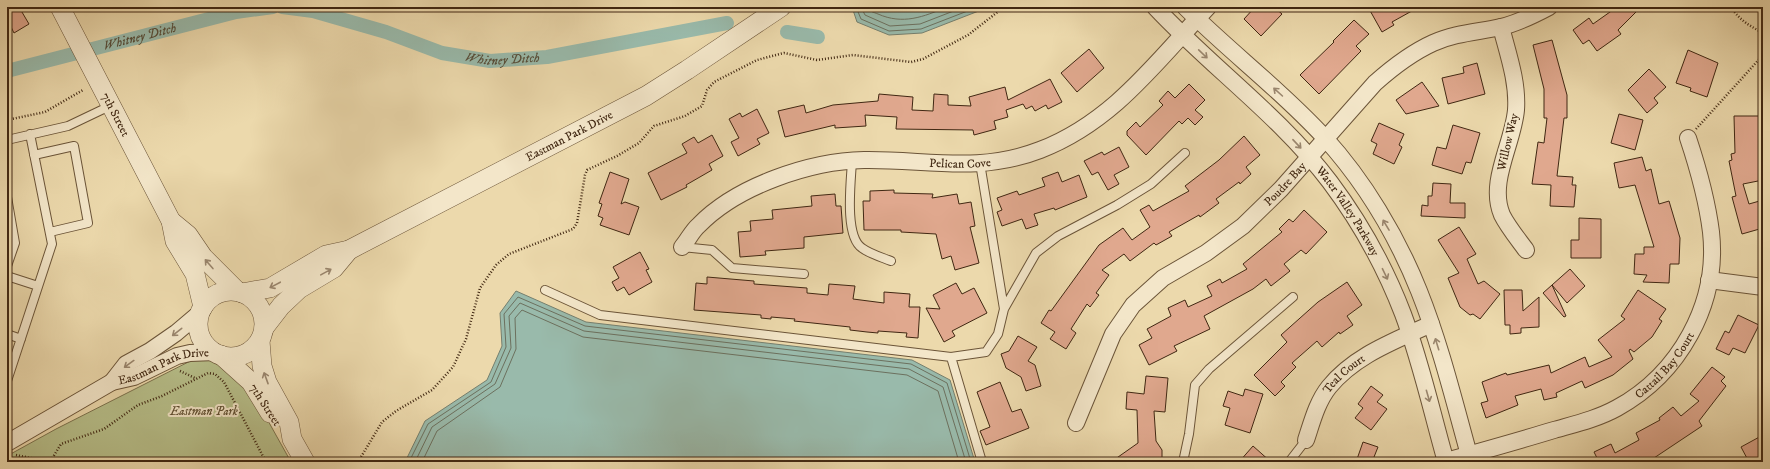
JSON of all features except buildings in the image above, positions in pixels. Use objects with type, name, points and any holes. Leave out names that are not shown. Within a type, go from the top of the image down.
[{"type":"street","name":"7th Street","points":[[60,7],[172,221],[175,241],[195,274],[202,309]]},
{"type":"street","name":"Eastman Park Drive","points":[[239,292],[270,288],[326,255],[349,250],[646,96],[713,54],[781,7]]},
{"type":"street","name":"Water Valley Parkway","points":[[1155,7],[1309,157],[1330,182],[1366,236],[1386,274],[1410,334],[1446,461]]},
{"type":"street","name":"Water Valley Parkway","points":[[1185,7],[1305,117],[1358,180],[1393,236],[1414,278],[1431,324],[1470,458]]},
{"type":"street","name":"Pelican Cove","points":[[682,247],[698,225],[722,206],[754,188],[796,171],[816,166],[852,161],[878,160],[957,165],[1023,156],[1039,150],[1080,131],[1120,101],[1208,7]]},
{"type":"street","name":"Poudre Bay","points":[[1076,423],[1113,334],[1133,305],[1163,278],[1232,235],[1281,189],[1376,83],[1404,59],[1420,49],[1452,36],[1501,27],[1549,7]]},
{"type":"street","name":"Willow Way","points":[[1501,27],[1514,80],[1516,109],[1514,125],[1501,173],[1498,198],[1505,220],[1526,250]]},
{"type":"street","name":"Cattail Bay Court","points":[[1446,461],[1470,458],[1598,417],[1641,393],[1666,371],[1686,342],[1703,306],[1709,280],[1711,233],[1698,168],[1688,138]]},
{"type":"street","name":"7th Street","points":[[172,221],[188,235],[203,257],[239,292]]},
{"type":"street","name":"Eastman Park Drive","points":[[262,334],[281,306],[299,289],[334,268],[349,250]]},
{"type":"street","points":[[1709,280],[1763,287]]},
{"type":"street","points":[[229,291],[239,292],[252,298],[259,306],[263,316],[262,334],[254,348],[239,356],[218,354],[208,346],[199,330],[202,309],[214,296],[229,291]]},
{"type":"street","name":"Eastman Park Drive","points":[[10,449],[112,382],[126,364],[150,351],[176,333],[202,309]]},
{"type":"street","points":[[1410,334],[1431,324]]},
{"type":"street","name":"7th Street","points":[[262,334],[262,366],[270,388],[289,422],[292,438],[305,462]]},
{"type":"street","name":"Teal Court","points":[[1306,440],[1320,401],[1329,387],[1341,374],[1365,356],[1410,334]]},
{"type":"street","name":"Eastman Park Drive","points":[[112,382],[134,377],[177,356],[190,352],[218,354]]},
{"type":"street","name":"7th Street","points":[[218,354],[251,382],[279,428],[292,438]]},
{"type":"lane","points":[[7,140],[68,126],[112,105]]},
{"type":"lane","points":[[7,381],[52,244],[30,134]]},
{"type":"lane","points":[[34,155],[74,146],[88,223],[50,232]]},
{"type":"lane","points":[[545,290],[600,315],[951,357],[986,352],[998,334],[1004,309],[1036,253],[1058,236],[1117,205],[1151,184],[1185,153]]},
{"type":"lane","points":[[852,161],[851,222],[853,238],[861,248],[891,261]]},
{"type":"lane","points":[[980,163],[1004,309]]},
{"type":"lane","points":[[7,197],[15,243],[7,266]]},
{"type":"lane","points":[[682,247],[712,250],[732,268],[804,274]]},
{"type":"lane","points":[[7,276],[38,286]]},
{"type":"lane","points":[[1183,462],[1189,434],[1195,385],[1209,369],[1293,297]]},
{"type":"lane","points":[[7,334],[21,338]]},
{"type":"lane","points":[[951,357],[982,462]]},
{"type":"lane","points":[[1289,462],[1306,440]]},
{"type":"path","points":[[358,462],[382,422],[396,411],[432,390],[453,367],[466,339],[480,288],[496,265],[508,254],[573,229],[577,223],[584,174],[587,170],[617,156],[639,143],[654,126],[685,116],[702,106],[707,90],[714,82],[757,60],[784,53],[817,60],[853,55],[911,62],[923,59],[968,35],[1004,7]]},
{"type":"path","points":[[1697,7],[1702,10],[1719,7]]},
{"type":"path","points":[[1731,7],[1736,15],[1747,25],[1763,33]]},
{"type":"path","points":[[1688,138],[1763,55]]},
{"type":"path","points":[[7,120],[45,112],[83,90]]},
{"type":"path","points":[[180,370],[196,378]]},
{"type":"path","points":[[10,449],[17,454],[50,462],[61,444],[104,429],[138,405],[162,396],[208,373],[215,374],[220,377],[228,389],[266,462]]},
{"type":"green space","name":"Eastman Park","points":[[216,348],[229,351],[291,462],[7,462],[7,456],[56,429]]},
{"type":"water","points":[[852,7],[989,7],[922,33],[889,35],[857,22]]},
{"type":"water","points":[[516,291],[586,322],[912,360],[950,380],[975,462],[405,462],[425,421],[487,380],[502,346],[500,313]]},
{"type":"waterway","name":"Whitney Ditch","points":[[7,71],[236,12],[273,7]]},
{"type":"waterway","name":"Whitney Ditch","points":[[282,7],[313,11],[386,32],[442,53],[490,61],[547,57],[727,23]]},
{"type":"waterway","name":"Whitney Ditch","points":[[787,32],[818,37]]}]
